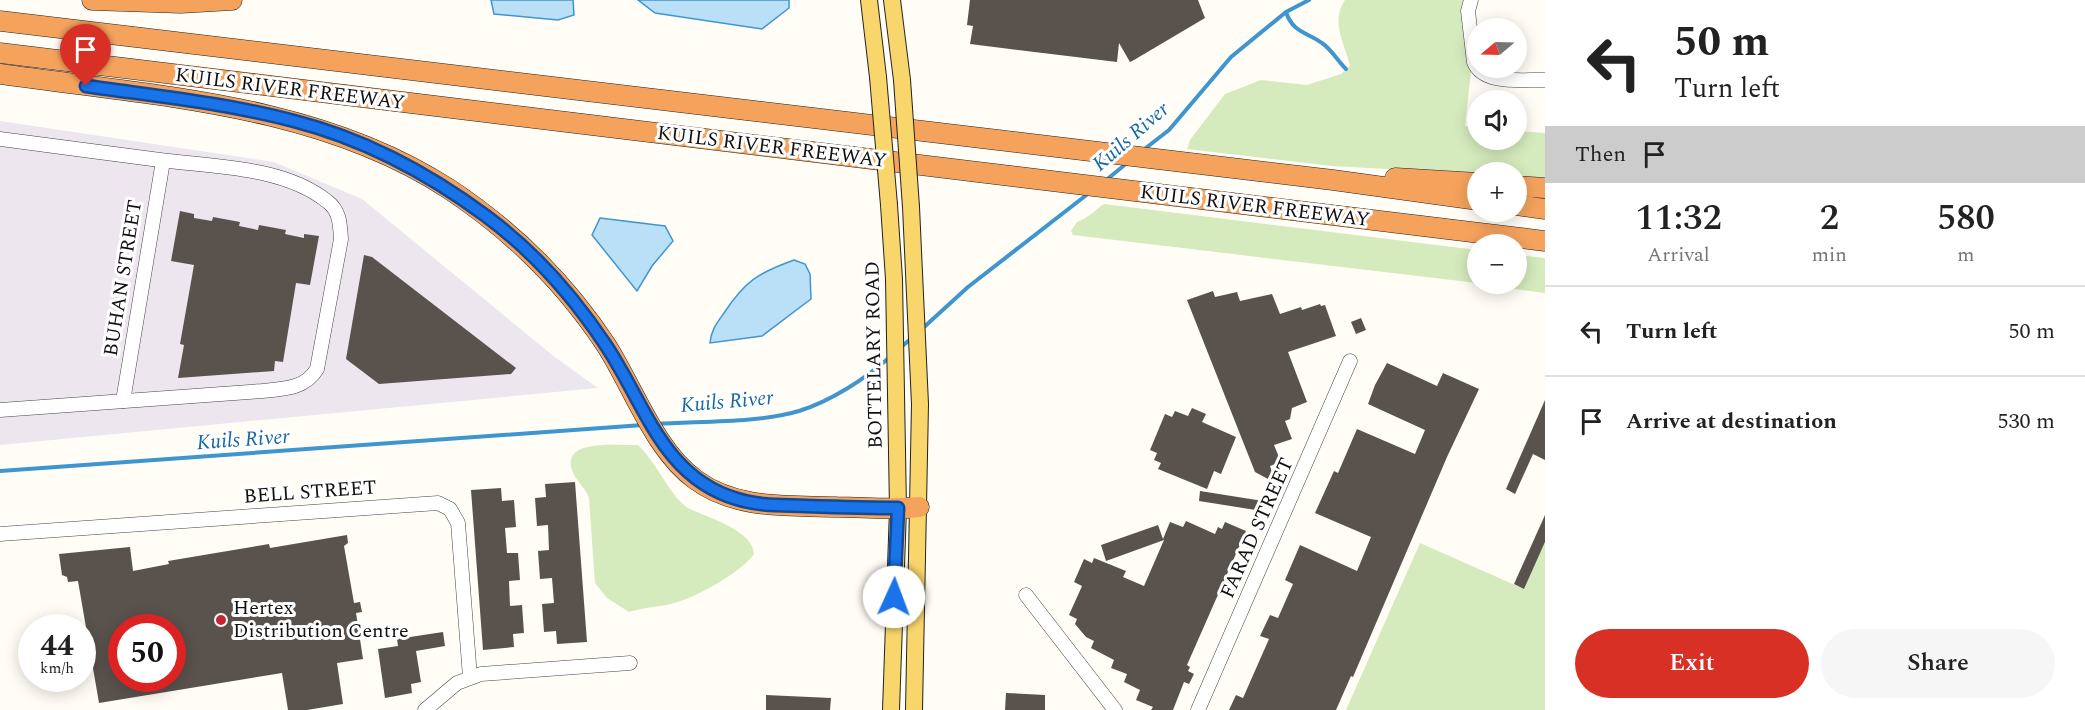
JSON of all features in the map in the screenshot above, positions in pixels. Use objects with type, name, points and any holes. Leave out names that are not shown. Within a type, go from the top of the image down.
[{"type":"highway","points":[[92,0],[165,3],[232,0]]},
{"type":"highway","name":"KUILS RIVER FREEWAY","points":[[0,21],[1174,163],[1333,180],[1467,198]]},
{"type":"highway","name":"KUILS RIVER FREEWAY","points":[[0,52],[1543,242]]},
{"type":"highway","points":[[0,74],[194,102],[295,121],[351,140],[405,164],[488,217],[534,258],[582,312],[624,374],[662,443],[685,471],[713,490],[760,504],[919,507]]},
{"type":"highway","points":[[1333,180],[1375,177],[1467,182]]},
{"type":"highway","points":[[1527,187],[1545,188]]},
{"type":"highway","points":[[1527,207],[1545,209]]},
{"type":"main road","name":"BOTTELARY ROAD","points":[[869,0],[890,205],[894,279],[898,508],[891,710]]},
{"type":"main road","points":[[892,0],[902,80],[916,267],[920,404],[914,710]]},
{"type":"street","points":[[1471,0],[1467,11],[1474,62],[1478,70],[1492,77],[1545,80]]},
{"type":"street","points":[[0,139],[264,175],[316,194],[336,212],[341,239],[317,369],[311,379],[290,388],[0,410]]},
{"type":"street","name":"BUHAN STREET","points":[[123,401],[163,161]]},
{"type":"street","name":"FARAD STREET","points":[[1198,710],[1350,361]]},
{"type":"street","name":"BELL STREET","points":[[0,534],[438,503],[450,509],[458,523],[470,677]]},
{"type":"street","points":[[1026,595],[1115,710]]},
{"type":"street","points":[[425,710],[450,687],[470,677],[630,663]]},
{"type":"shaded area","points":[[0,121],[274,162],[362,199],[556,358],[598,388],[0,445]]},
{"type":"green space","points":[[1345,0],[1464,0],[1461,8],[1467,46],[1467,78],[1470,78],[1469,90],[1467,90],[1465,126],[1467,126],[1467,150],[1527,150],[1527,132],[1545,133],[1545,179],[1527,178],[1527,162],[1467,162],[1467,173],[1332,166],[1187,149],[1190,140],[1225,94],[1261,80],[1307,85],[1341,74],[1350,66],[1340,33],[1341,8]]},
{"type":"green space","points":[[1104,204],[1467,249],[1467,282],[1073,235],[1071,231],[1077,222],[1088,217]]},
{"type":"green space","points":[[1527,256],[1545,258],[1545,293],[1527,291]]},
{"type":"green space","points":[[638,445],[682,503],[738,532],[752,546],[754,554],[738,570],[701,592],[666,605],[629,612],[607,598],[595,583],[589,498],[573,474],[571,460],[575,453],[583,448]]},
{"type":"green space","points":[[1545,542],[1545,710],[1346,710],[1420,543],[1524,589]]},
{"type":"water","points":[[491,0],[573,0],[574,15],[558,20],[494,14]]},
{"type":"water","points":[[638,0],[789,0],[789,8],[762,29],[655,13]]},
{"type":"water","points":[[600,218],[665,226],[673,241],[652,266],[637,291],[592,235]]},
{"type":"water","points":[[794,260],[805,264],[810,274],[811,299],[762,336],[710,343],[717,323],[739,293],[753,279]]},
{"type":"building","points":[[970,0],[1198,0],[1205,18],[1130,62],[1119,43],[1117,62],[970,44],[973,26],[967,25]]},
{"type":"building","points":[[180,211],[194,214],[194,218],[212,221],[213,217],[240,222],[239,226],[258,230],[259,225],[286,230],[285,234],[304,238],[304,234],[319,236],[310,285],[296,283],[283,362],[275,361],[274,371],[178,378],[184,345],[180,344],[194,265],[171,261]]},
{"type":"building","points":[[364,255],[372,257],[516,368],[511,374],[379,384],[346,359]]},
{"type":"building","points":[[1213,291],[1215,297],[1237,292],[1240,301],[1272,294],[1280,314],[1301,307],[1302,310],[1320,304],[1325,305],[1336,336],[1288,352],[1307,402],[1292,408],[1290,419],[1285,421],[1292,439],[1274,445],[1281,462],[1270,466],[1272,472],[1268,479],[1255,472],[1187,300]]},
{"type":"building","points":[[1361,318],[1366,330],[1356,334],[1351,322]]},
{"type":"building","points":[[1387,363],[1437,386],[1443,373],[1479,389],[1447,457],[1353,677],[1351,676],[1336,710],[1229,710],[1236,695],[1243,698],[1269,639],[1260,636],[1270,615],[1278,618],[1293,584],[1285,580],[1300,545],[1357,571],[1371,537],[1315,513],[1334,471],[1338,473],[1357,429],[1415,454],[1425,430],[1368,404]]},
{"type":"building","points":[[1545,400],[1545,460],[1533,454],[1515,494],[1506,489]]},
{"type":"building","points":[[1192,408],[1206,414],[1202,422],[1236,437],[1221,474],[1214,471],[1207,489],[1158,469],[1161,463],[1154,460],[1157,453],[1150,450],[1165,414],[1172,417],[1175,411],[1188,416]]},
{"type":"building","points":[[575,482],[587,642],[557,644],[556,631],[544,632],[542,604],[554,603],[552,578],[540,579],[538,551],[549,550],[548,525],[537,526],[535,498],[546,497],[545,484]]},
{"type":"building","points":[[501,488],[502,501],[514,500],[516,527],[505,528],[507,553],[518,553],[520,580],[509,581],[510,606],[522,605],[524,633],[513,634],[514,647],[483,650],[471,490]]},
{"type":"building","points":[[1200,491],[1263,501],[1262,511],[1199,501]]},
{"type":"building","points":[[1545,515],[1545,542],[1524,589],[1514,584]]},
{"type":"building","points":[[1186,521],[1215,534],[1218,527],[1222,529],[1225,522],[1246,531],[1187,665],[1190,667],[1188,671],[1194,674],[1189,684],[1184,682],[1173,710],[1151,710],[1153,707],[1136,700],[1140,690],[1124,682],[1127,674],[1111,668],[1114,660],[1091,648],[1094,641],[1086,637],[1075,624],[1077,619],[1069,615],[1082,586],[1074,582],[1084,559],[1092,563],[1094,558],[1126,571],[1123,577],[1144,586],[1164,540],[1106,561],[1101,545],[1158,525],[1163,539],[1170,522],[1183,527]]},
{"type":"building","name":"Hertex Distribution Centre","points":[[347,535],[348,543],[344,546],[354,603],[360,602],[362,612],[356,613],[363,659],[337,663],[343,704],[307,710],[288,710],[282,673],[186,689],[186,614],[108,614],[108,692],[166,692],[99,703],[96,686],[96,614],[84,614],[78,581],[68,582],[67,577],[62,575],[59,554],[130,547],[133,571],[169,564],[168,561],[269,544],[270,548]]},
{"type":"building","points":[[443,632],[445,646],[416,651],[421,682],[411,684],[412,693],[385,698],[378,649],[398,646],[397,639]]},
{"type":"building","points":[[1006,693],[1045,695],[1045,710],[1005,710]]},
{"type":"building","points":[[766,695],[831,698],[830,710],[766,710]]},
{"type":"waterway","name":"Kuils River","points":[[1142,151],[1169,130],[1231,57],[1286,12],[1309,0]]},
{"type":"waterway","points":[[1286,12],[1292,24],[1325,46],[1346,69]]},
{"type":"waterway","name":"Kuils River","points":[[1105,181],[1127,163]]},
{"type":"waterway","name":"Kuils River","points":[[923,328],[968,287],[1089,193]]},
{"type":"waterway","name":"Kuils River","points":[[900,348],[913,337]]},
{"type":"waterway","name":"Kuils River","points":[[656,424],[748,420],[799,411],[847,388],[890,357]]},
{"type":"waterway","name":"Kuils River","points":[[0,471],[643,425]]},
{"type":"place","name":"Hertex Distribution Centre","points":[[221,620]]},
{"type":"route","points":[[86,86],[251,111],[295,121],[351,140],[388,156],[448,189],[488,217],[534,258],[561,286],[605,343],[662,443],[685,471],[697,481],[739,500],[760,504],[898,508],[894,597]]}]
